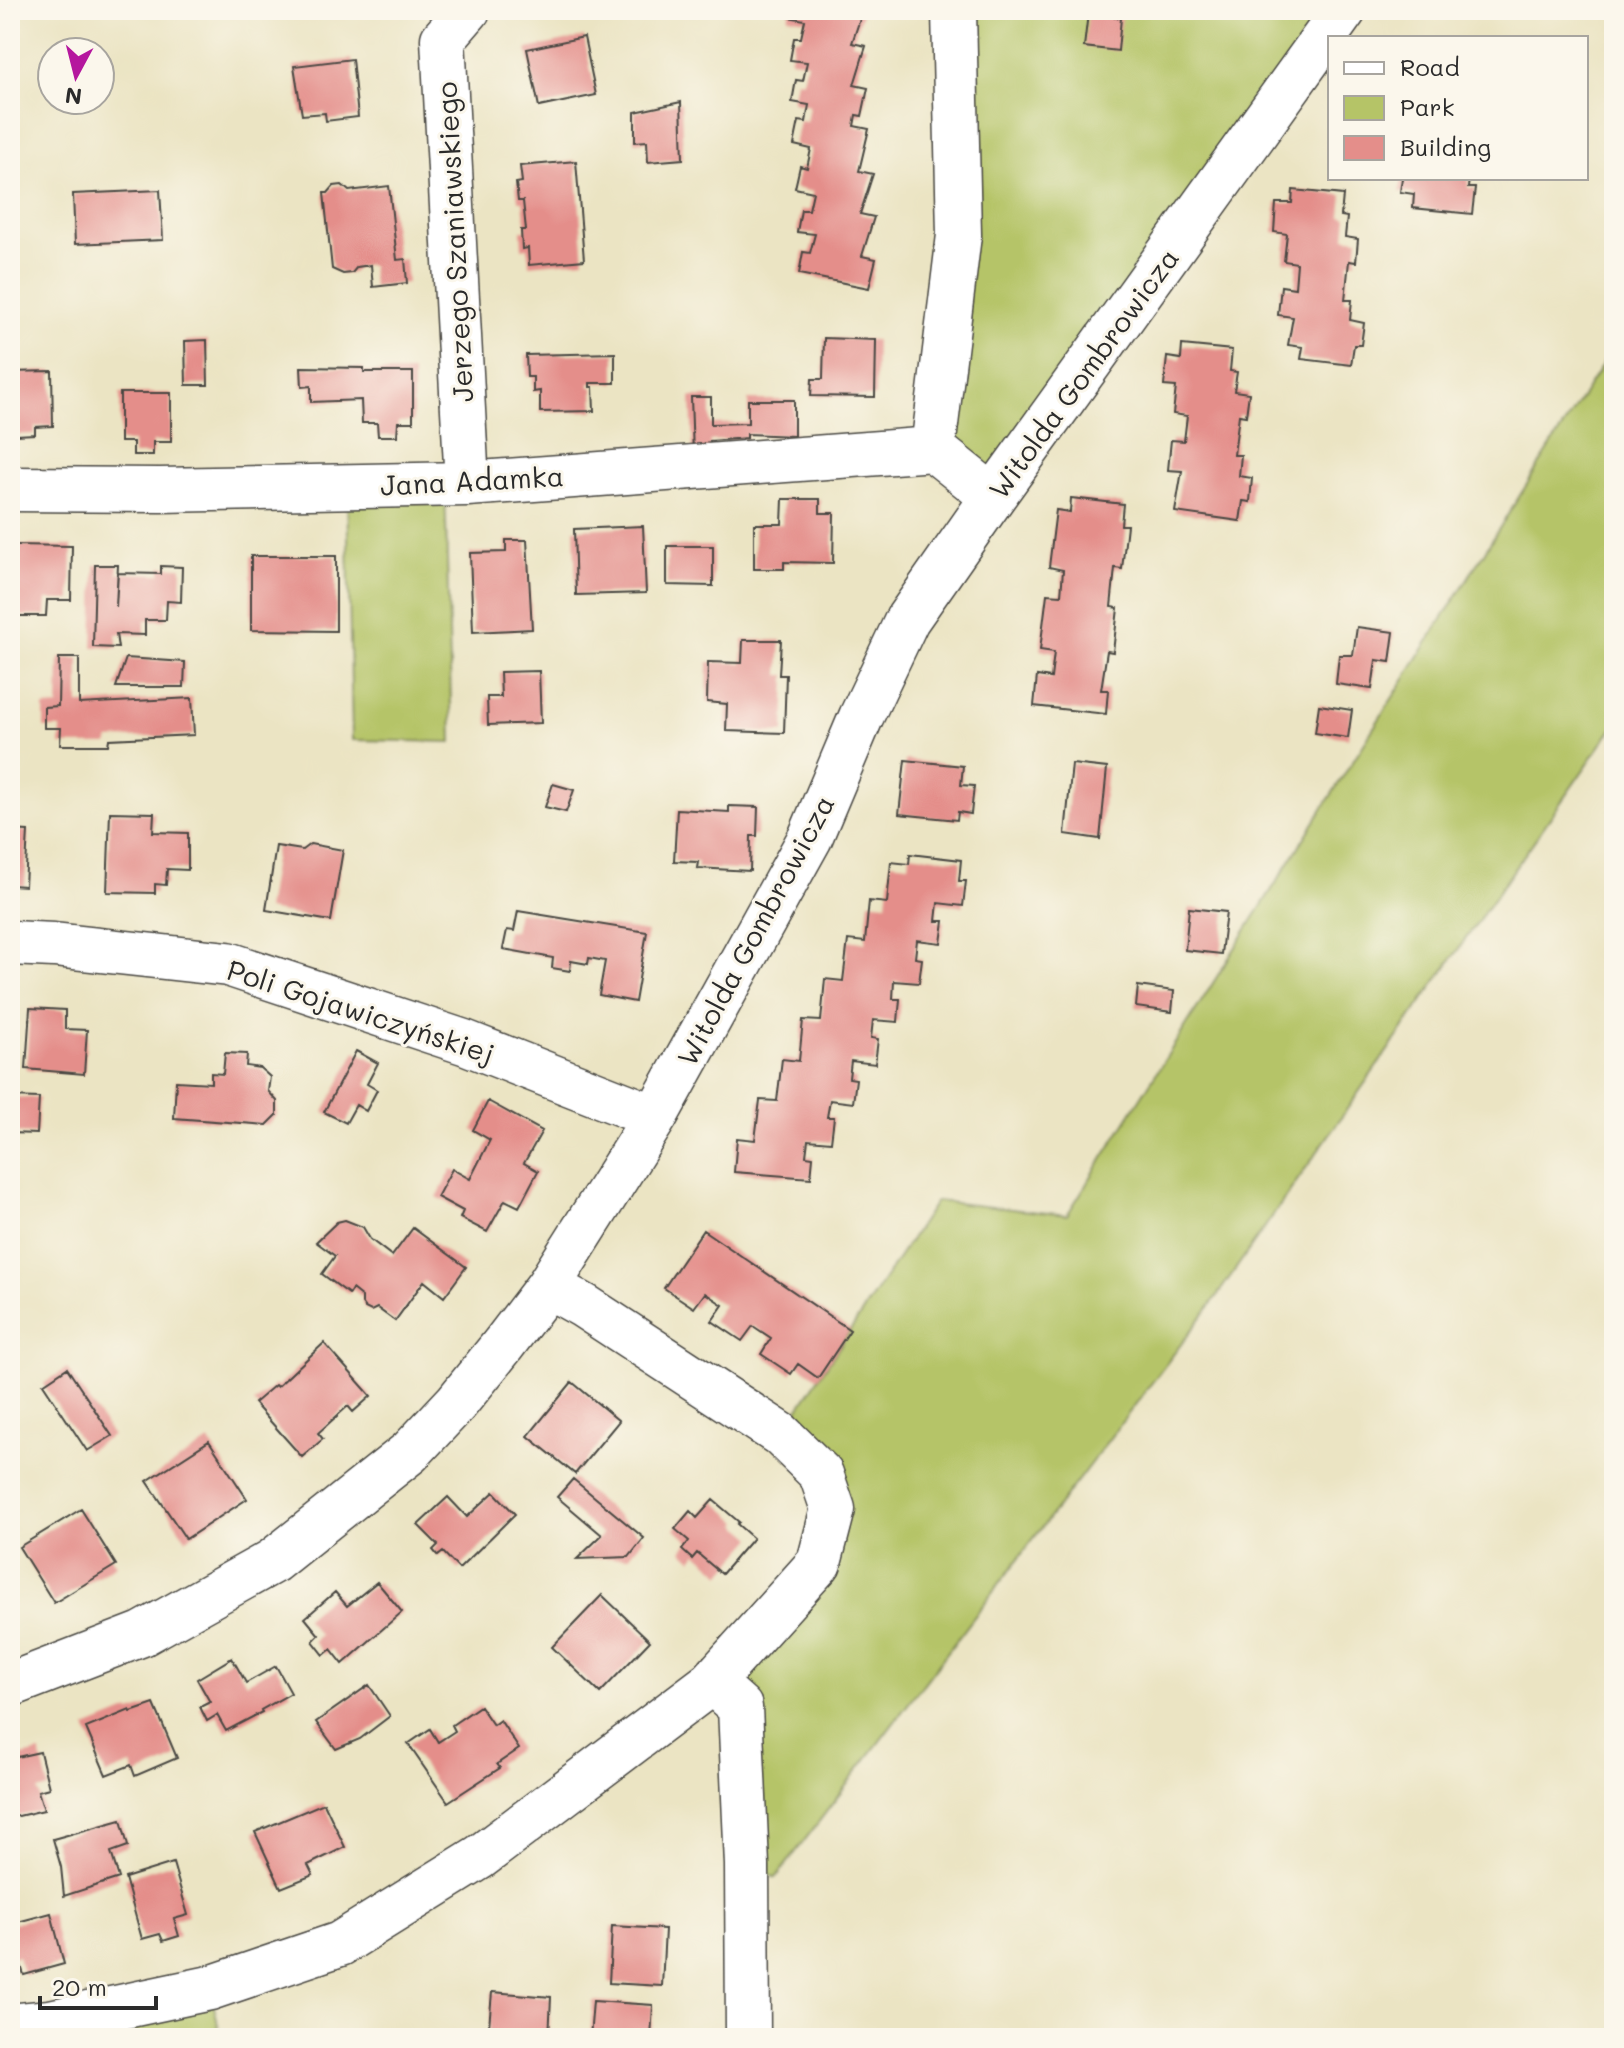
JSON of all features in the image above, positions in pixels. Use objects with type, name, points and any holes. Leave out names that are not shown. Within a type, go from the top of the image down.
[{"type":"street","name":"Jerzego Szaniawskiego","points":[[467,484],[443,39],[468,10]]},
{"type":"street","points":[[954,10],[959,235],[933,449],[993,497]]},
{"type":"street","name":"Witolda Gombrowicza","points":[[10,1685],[142,1634],[273,1561],[410,1452],[457,1402],[548,1286],[655,1117],[810,838],[861,717],[907,620],[1344,10]]},
{"type":"street","name":"Jana Adamka","points":[[10,489],[160,490],[467,484],[933,449]]},
{"type":"street","name":"Poli Gojawiczyńskiej","points":[[10,943],[228,964],[464,1042],[655,1117]]},
{"type":"street","points":[[10,2026],[50,2022],[210,1988],[340,1944],[480,1857],[712,1682],[819,1563],[833,1509],[821,1474],[780,1434],[584,1306],[548,1286]]},
{"type":"street","points":[[712,1682],[740,1707],[747,1865],[748,2038]]},
{"type":"green space","points":[[954,10],[1344,10],[993,497],[933,449]]},
{"type":"green space","points":[[1614,346],[1614,726],[1207,1310],[776,1878],[747,1865],[740,1707],[712,1682],[833,1509],[793,1417],[936,1201],[1067,1215]]},
{"type":"green space","points":[[445,484],[452,742],[352,740],[347,486]]},
{"type":"green space","points":[[210,1988],[221,2038],[10,2038]]},
{"type":"building","points":[[790,10],[863,10],[852,43],[866,46],[854,85],[868,88],[862,116],[856,115],[854,126],[869,129],[859,171],[873,174],[860,214],[874,217],[862,256],[876,259],[869,288],[799,274],[803,252],[810,253],[815,234],[797,232],[801,210],[809,210],[813,192],[795,188],[800,166],[807,168],[811,149],[794,145],[799,121],[806,122],[809,105],[792,102],[796,80],[803,81],[807,62],[790,60],[794,38],[801,38],[805,20],[788,17]]},
{"type":"building","points":[[1088,13],[1121,18],[1118,51],[1084,47]]},
{"type":"building","points":[[584,37],[596,95],[539,107],[527,49]]},
{"type":"building","points":[[352,59],[358,117],[326,121],[325,113],[302,115],[294,66]]},
{"type":"building","points":[[681,102],[683,159],[648,162],[647,141],[635,142],[635,112]]},
{"type":"building","points":[[576,161],[584,260],[529,265],[528,248],[522,249],[521,230],[526,230],[523,201],[518,201],[516,183],[522,182],[520,166]]},
{"type":"building","points":[[1402,180],[1469,180],[1468,188],[1475,188],[1472,214],[1413,208],[1414,194],[1400,192]]},
{"type":"building","points":[[342,185],[349,191],[389,186],[397,260],[405,259],[407,283],[373,287],[371,265],[343,274],[332,269],[324,193]]},
{"type":"building","points":[[160,190],[163,240],[75,244],[73,194]]},
{"type":"building","points":[[1293,190],[1343,195],[1341,216],[1347,217],[1345,237],[1358,239],[1356,262],[1349,261],[1345,300],[1352,300],[1350,320],[1364,323],[1361,345],[1354,345],[1351,365],[1301,359],[1303,347],[1288,345],[1293,317],[1278,315],[1281,286],[1295,288],[1297,263],[1284,261],[1287,234],[1274,232],[1276,203],[1292,203]]},
{"type":"building","points":[[824,338],[876,340],[875,397],[811,396],[812,379],[823,379]]},
{"type":"building","points":[[207,340],[208,385],[186,385],[185,341]]},
{"type":"building","points":[[1182,345],[1232,350],[1230,371],[1237,372],[1234,391],[1249,393],[1246,416],[1239,415],[1234,455],[1241,455],[1239,476],[1252,478],[1250,502],[1243,501],[1240,521],[1175,512],[1182,471],[1168,470],[1171,440],[1184,441],[1187,416],[1173,414],[1176,387],[1164,386],[1167,357],[1181,359]]},
{"type":"building","points":[[615,353],[615,383],[590,383],[593,387],[594,411],[540,412],[540,391],[533,392],[533,377],[527,377],[526,355]]},
{"type":"building","points":[[301,367],[413,372],[413,422],[398,422],[397,436],[378,436],[377,423],[362,423],[361,400],[311,402],[311,386],[302,387]]},
{"type":"building","points":[[52,371],[53,426],[35,427],[35,434],[16,435],[16,427],[10,427],[10,372]]},
{"type":"building","points":[[120,393],[171,393],[171,442],[153,442],[153,455],[133,455],[133,442],[120,442]]},
{"type":"building","points":[[691,397],[711,397],[711,424],[748,423],[748,400],[794,400],[794,436],[747,434],[747,438],[710,441],[711,453],[693,454]]},
{"type":"building","points":[[1071,498],[1123,504],[1121,525],[1127,525],[1122,569],[1115,568],[1111,607],[1118,608],[1113,652],[1107,651],[1101,690],[1108,690],[1106,714],[1034,706],[1037,676],[1051,678],[1054,652],[1040,650],[1047,594],[1061,595],[1063,570],[1049,567],[1056,510],[1070,512]]},
{"type":"building","points":[[783,499],[820,499],[820,513],[834,513],[833,563],[784,562],[784,569],[754,569],[754,524],[782,524]]},
{"type":"building","points":[[643,526],[646,593],[576,595],[574,529]]},
{"type":"building","points":[[506,540],[527,540],[532,629],[473,632],[470,553],[506,552]]},
{"type":"building","points":[[15,545],[72,546],[71,600],[47,600],[46,616],[13,616]]},
{"type":"building","points":[[667,546],[713,546],[713,586],[667,585]]},
{"type":"building","points":[[251,556],[336,556],[336,631],[251,630]]},
{"type":"building","points":[[95,565],[118,565],[116,607],[118,573],[161,574],[161,566],[182,567],[181,602],[167,601],[166,620],[145,620],[145,635],[116,634],[118,648],[93,647]]},
{"type":"building","points":[[1357,627],[1394,632],[1390,662],[1376,660],[1372,689],[1336,684],[1339,655],[1353,655]]},
{"type":"building","points":[[743,640],[781,640],[779,675],[786,675],[784,733],[726,731],[727,704],[707,702],[708,662],[742,663]]},
{"type":"building","points":[[59,658],[79,658],[79,704],[192,698],[194,735],[109,739],[108,745],[60,745],[61,728],[44,728],[44,707],[58,706]]},
{"type":"building","points":[[126,658],[185,662],[184,687],[116,687]]},
{"type":"building","points":[[539,671],[541,723],[488,725],[487,697],[501,697],[500,672]]},
{"type":"building","points":[[1319,705],[1352,710],[1348,738],[1315,733]]},
{"type":"building","points":[[905,760],[963,766],[961,785],[974,786],[971,814],[958,812],[957,820],[899,814]]},
{"type":"building","points":[[1072,764],[1107,768],[1100,839],[1065,834]]},
{"type":"building","points":[[553,784],[574,790],[566,812],[545,807]]},
{"type":"building","points":[[729,806],[758,807],[757,836],[751,836],[750,871],[697,868],[698,862],[674,861],[677,809],[729,812]]},
{"type":"building","points":[[110,812],[154,813],[153,832],[188,833],[188,870],[167,869],[166,885],[155,884],[155,893],[107,892]]},
{"type":"building","points":[[10,830],[28,831],[25,886],[10,885]]},
{"type":"building","points":[[310,844],[343,850],[331,921],[266,910],[276,846],[302,850]]},
{"type":"building","points":[[910,854],[961,860],[959,881],[966,881],[963,906],[938,903],[936,921],[944,921],[941,943],[917,940],[915,958],[922,959],[919,983],[894,981],[893,999],[900,999],[898,1022],[873,1020],[871,1038],[878,1039],[875,1064],[851,1061],[849,1078],[856,1079],[853,1103],[830,1100],[827,1117],[834,1117],[831,1142],[808,1140],[806,1156],[813,1157],[811,1178],[734,1172],[737,1138],[755,1140],[760,1100],[777,1101],[782,1059],[799,1061],[803,1020],[821,1021],[825,979],[843,981],[848,940],[865,942],[869,901],[887,903],[891,862],[909,864]]},
{"type":"building","points":[[1189,908],[1226,912],[1221,954],[1185,950]]},
{"type":"building","points":[[518,911],[647,932],[635,1002],[599,995],[605,961],[589,958],[588,964],[571,961],[570,971],[552,968],[553,958],[503,949],[507,930],[514,931]]},
{"type":"building","points":[[1138,986],[1174,991],[1172,1012],[1136,1007]]},
{"type":"building","points":[[30,1008],[65,1010],[65,1029],[87,1030],[84,1074],[26,1069]]},
{"type":"building","points":[[356,1051],[378,1063],[367,1084],[377,1090],[366,1111],[356,1105],[346,1123],[324,1112]]},
{"type":"building","points":[[225,1053],[247,1054],[246,1066],[260,1068],[270,1077],[268,1091],[277,1101],[277,1115],[267,1125],[174,1118],[176,1081],[211,1083],[211,1073],[223,1074]]},
{"type":"building","points":[[10,1097],[39,1098],[37,1134],[10,1133]]},
{"type":"building","points":[[488,1101],[542,1131],[524,1163],[538,1171],[519,1207],[505,1200],[487,1232],[460,1218],[463,1211],[437,1197],[452,1169],[470,1179],[490,1140],[473,1130]]},
{"type":"building","points":[[345,1220],[363,1227],[370,1239],[392,1256],[413,1228],[466,1267],[444,1297],[424,1281],[395,1321],[377,1308],[371,1311],[365,1308],[362,1297],[352,1289],[349,1294],[322,1274],[335,1256],[316,1242],[337,1222]]},
{"type":"building","points":[[703,1230],[850,1330],[818,1378],[798,1364],[791,1374],[761,1354],[771,1338],[753,1326],[742,1341],[712,1321],[723,1305],[705,1293],[694,1308],[664,1288]]},
{"type":"building","points":[[324,1343],[371,1396],[353,1412],[348,1406],[318,1433],[323,1439],[302,1457],[254,1403],[275,1385],[277,1387]]},
{"type":"building","points":[[67,1368],[112,1436],[87,1451],[43,1384]]},
{"type":"building","points":[[572,1382],[619,1421],[575,1474],[528,1436]]},
{"type":"building","points":[[209,1441],[247,1499],[186,1539],[147,1481]]},
{"type":"building","points":[[573,1479],[644,1538],[629,1557],[577,1559],[602,1535],[557,1497]]},
{"type":"building","points":[[494,1492],[515,1514],[459,1569],[443,1552],[438,1556],[433,1550],[438,1545],[418,1525],[448,1497],[467,1517]]},
{"type":"building","points":[[713,1500],[753,1538],[722,1574],[697,1553],[692,1559],[682,1550],[689,1541],[675,1529],[690,1511],[697,1518]]},
{"type":"building","points":[[81,1509],[116,1565],[54,1603],[19,1547]]},
{"type":"building","points":[[377,1582],[402,1612],[343,1664],[331,1649],[324,1655],[313,1641],[319,1635],[305,1618],[335,1592],[347,1606]]},
{"type":"building","points":[[602,1595],[650,1641],[600,1693],[552,1647]]},
{"type":"building","points":[[232,1658],[246,1683],[276,1666],[291,1693],[226,1731],[217,1715],[207,1721],[200,1707],[210,1702],[197,1679]]},
{"type":"building","points":[[369,1685],[390,1716],[360,1739],[336,1749],[316,1722]]},
{"type":"building","points":[[154,1704],[177,1758],[135,1776],[131,1765],[106,1775],[86,1728]]},
{"type":"building","points":[[480,1706],[493,1725],[500,1720],[519,1749],[497,1764],[500,1768],[448,1802],[408,1744],[430,1729],[438,1742],[455,1731],[452,1725]]},
{"type":"building","points":[[15,1751],[17,1757],[40,1752],[49,1788],[38,1791],[44,1810],[10,1818],[10,1752]]},
{"type":"building","points":[[324,1803],[345,1847],[308,1865],[313,1875],[281,1888],[255,1832]]},
{"type":"building","points":[[121,1820],[128,1846],[111,1852],[119,1878],[64,1896],[61,1867],[53,1839]]},
{"type":"building","points":[[173,1863],[188,1915],[174,1919],[179,1936],[163,1941],[160,1934],[142,1939],[125,1878]]},
{"type":"building","points":[[51,1913],[64,1964],[24,1975],[18,1956],[10,1958],[10,1924]]},
{"type":"building","points":[[612,1926],[665,1929],[662,1986],[609,1983]]},
{"type":"building","points":[[492,1992],[551,1997],[549,2038],[488,2038]]},
{"type":"building","points":[[593,2001],[653,2005],[651,2038],[590,2038]]}]
